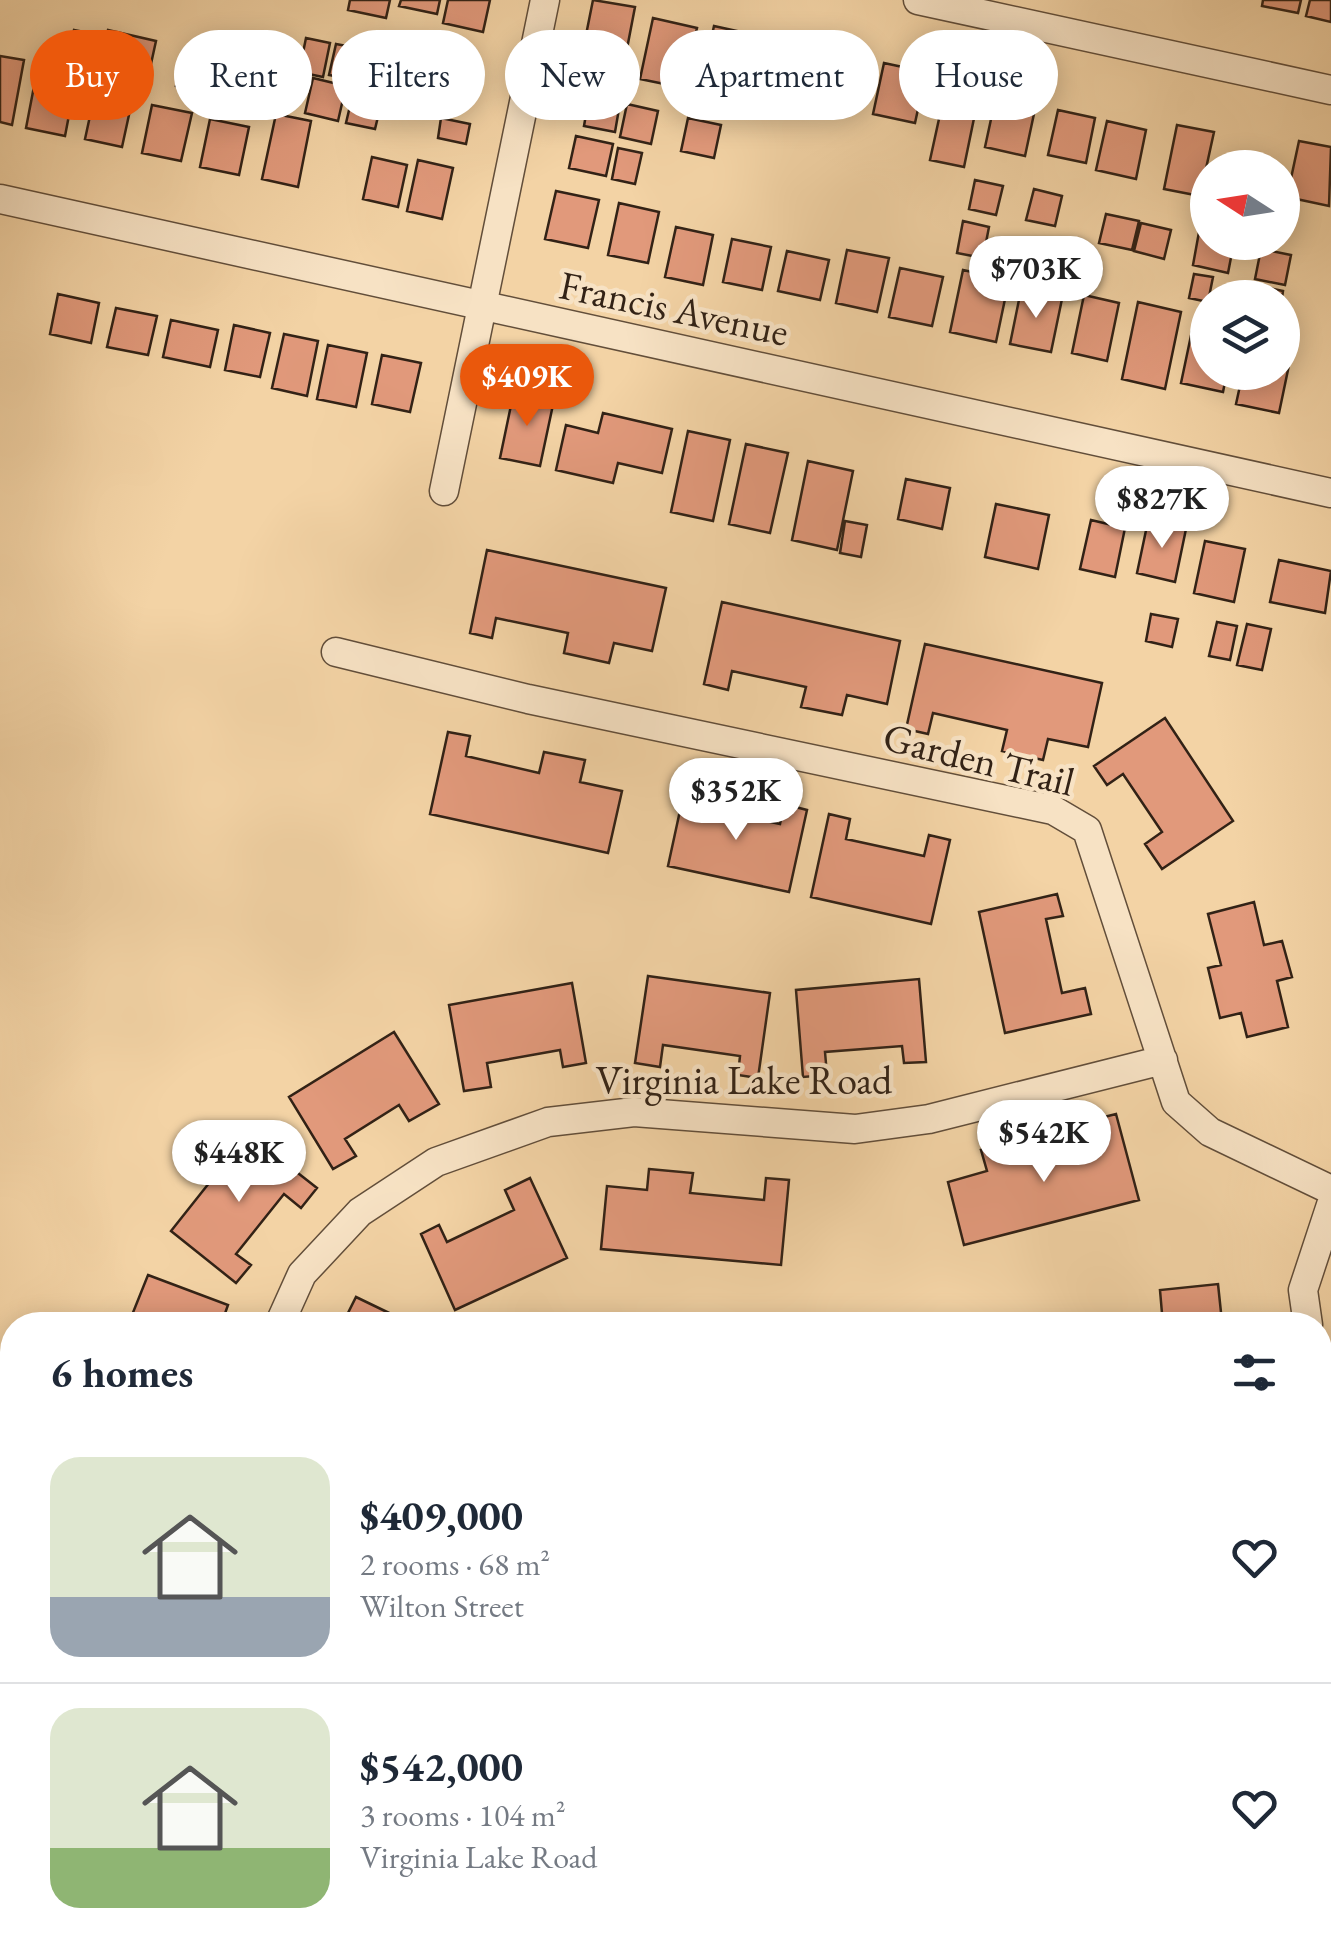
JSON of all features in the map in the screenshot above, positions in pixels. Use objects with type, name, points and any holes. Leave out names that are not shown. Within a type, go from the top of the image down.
[{"type":"street","points":[[444,492],[545,0]]},
{"type":"street","points":[[918,0],[1331,90]]},
{"type":"street","name":"Francis Avenue","points":[[0,199],[1331,493]]},
{"type":"street","name":"Garden Trail","points":[[336,652],[528,699],[1053,810],[1088,830],[1176,1102],[1210,1132],[1331,1190]]},
{"type":"street","name":"Virginia Lake Road","points":[[285,1312],[302,1274],[360,1212],[436,1162],[548,1122],[634,1112],[854,1129],[928,1119],[1163,1060]]},
{"type":"street","points":[[1306,1312],[1303,1290],[1331,1205]]},
{"type":"building","points":[[350,0],[390,0],[386,18],[348,10]]},
{"type":"building","points":[[401,0],[440,0],[437,14],[399,6]]},
{"type":"building","points":[[448,0],[490,0],[483,30],[443,23]]},
{"type":"building","points":[[593,0],[635,7],[631,30],[587,30]]},
{"type":"building","points":[[1263,0],[1301,0],[1298,13],[1262,6]]},
{"type":"building","points":[[1310,0],[1331,0],[1331,22],[1306,16]]},
{"type":"building","points":[[653,18],[697,28],[660,30],[660,83],[640,79]]},
{"type":"building","points":[[312,39],[330,43],[323,77],[312,75]]},
{"type":"building","points":[[0,56],[24,60],[12,125],[0,122]]},
{"type":"building","points":[[884,63],[899,66],[899,120],[879,115]]},
{"type":"building","points":[[313,78],[332,83],[332,120],[312,115]]},
{"type":"building","points":[[154,105],[174,109],[174,120],[190,120],[181,161],[142,153],[149,120],[154,120]]},
{"type":"building","points":[[30,107],[30,120],[68,120],[65,136],[26,128]]},
{"type":"building","points":[[640,107],[658,111],[651,144],[620,137],[624,120],[640,120]]},
{"type":"building","points":[[1058,110],[1095,118],[1086,163],[1048,155]]},
{"type":"building","points":[[89,120],[128,120],[122,147],[85,139]]},
{"type":"building","points":[[210,120],[249,127],[239,175],[200,167]]},
{"type":"building","points":[[275,120],[311,121],[298,187],[262,179]]},
{"type":"building","points":[[347,120],[377,120],[375,129],[346,123]]},
{"type":"building","points":[[441,120],[470,124],[466,144],[438,138]]},
{"type":"building","points":[[585,120],[617,120],[615,132],[584,126]]},
{"type":"building","points":[[688,120],[721,125],[714,158],[681,151]]},
{"type":"building","points":[[939,120],[974,120],[964,167],[930,160]]},
{"type":"building","points":[[991,120],[1033,120],[1025,156],[985,147]]},
{"type":"building","points":[[1107,121],[1146,130],[1136,179],[1096,170]]},
{"type":"building","points":[[1177,125],[1214,132],[1210,150],[1190,150],[1190,194],[1164,189]]},
{"type":"building","points":[[576,136],[613,144],[606,176],[569,168]]},
{"type":"building","points":[[1299,141],[1331,147],[1329,206],[1300,200]]},
{"type":"building","points":[[618,148],[642,153],[635,184],[612,179]]},
{"type":"building","points":[[372,157],[407,165],[398,207],[363,199]]},
{"type":"building","points":[[418,160],[453,168],[442,219],[407,211]]},
{"type":"building","points":[[975,180],[1003,186],[996,215],[969,209]]},
{"type":"building","points":[[1034,189],[1062,196],[1055,226],[1026,220]]},
{"type":"building","points":[[556,191],[599,200],[588,248],[545,239]]},
{"type":"building","points":[[619,203],[659,212],[648,263],[608,255]]},
{"type":"building","points":[[1106,214],[1139,221],[1132,250],[1099,243]]},
{"type":"building","points":[[963,221],[989,227],[983,258],[957,253]]},
{"type":"building","points":[[1141,223],[1171,230],[1164,259],[1134,251]]},
{"type":"building","points":[[676,227],[713,235],[703,285],[665,277]]},
{"type":"building","points":[[732,239],[771,247],[762,290],[723,282]]},
{"type":"building","points":[[847,250],[889,258],[877,312],[836,303]]},
{"type":"building","points":[[787,251],[829,260],[820,300],[778,291]]},
{"type":"building","points":[[1194,260],[1231,260],[1228,273],[1193,265]]},
{"type":"building","points":[[1259,260],[1290,260],[1286,280],[1255,279]]},
{"type":"building","points":[[900,268],[943,277],[932,326],[889,317]]},
{"type":"building","points":[[963,270],[1009,280],[996,342],[950,332]]},
{"type":"building","points":[[1194,274],[1213,277],[1212,280],[1193,280]]},
{"type":"building","points":[[1021,290],[1062,299],[1051,352],[1010,344]]},
{"type":"building","points":[[58,294],[99,303],[91,343],[50,334]]},
{"type":"building","points":[[1084,295],[1119,303],[1107,361],[1072,353]]},
{"type":"building","points":[[1138,302],[1181,312],[1165,389],[1122,379]]},
{"type":"building","points":[[116,308],[157,316],[148,355],[107,347]]},
{"type":"building","points":[[171,320],[218,330],[210,367],[163,357]]},
{"type":"building","points":[[234,325],[270,333],[260,377],[225,370]]},
{"type":"building","points":[[284,334],[318,341],[307,396],[272,388]]},
{"type":"building","points":[[1190,340],[1190,385],[1181,383]]},
{"type":"building","points":[[328,345],[367,353],[356,407],[317,399]]},
{"type":"building","points":[[382,355],[421,363],[410,412],[372,404]]},
{"type":"building","points":[[1239,390],[1284,390],[1279,413],[1236,404]]},
{"type":"building","points":[[514,391],[554,400],[540,466],[500,458]]},
{"type":"building","points":[[603,413],[672,429],[662,473],[618,463],[613,483],[556,470],[566,425],[598,433]]},
{"type":"building","points":[[688,431],[730,440],[713,521],[671,512]]},
{"type":"building","points":[[746,444],[788,453],[770,533],[729,524]]},
{"type":"building","points":[[808,461],[853,471],[837,550],[792,540]]},
{"type":"building","points":[[906,479],[950,488],[942,529],[898,519]]},
{"type":"building","points":[[996,504],[1049,515],[1038,569],[985,557]]},
{"type":"building","points":[[1091,520],[1125,528],[1115,577],[1080,569]]},
{"type":"building","points":[[845,521],[867,525],[861,557],[840,553]]},
{"type":"building","points":[[1148,521],[1186,529],[1175,582],[1137,573]]},
{"type":"building","points":[[1205,541],[1245,549],[1234,602],[1194,593]]},
{"type":"building","points":[[487,550],[666,588],[652,651],[614,643],[609,663],[564,653],[568,633],[496,618],[492,638],[470,633]]},
{"type":"building","points":[[1279,560],[1331,571],[1325,613],[1270,602]]},
{"type":"building","points":[[722,602],[900,641],[887,704],[847,695],[842,715],[801,707],[806,687],[732,671],[728,690],[704,684]]},
{"type":"building","points":[[1151,614],[1178,619],[1172,647],[1146,641]]},
{"type":"building","points":[[1217,622],[1237,626],[1230,660],[1209,656]]},
{"type":"building","points":[[1247,624],[1271,629],[1262,670],[1237,665]]},
{"type":"building","points":[[925,644],[1102,683],[1088,747],[1048,739],[1043,760],[1002,751],[1007,730],[933,713],[928,734],[906,729]]},
{"type":"building","points":[[1165,718],[1233,821],[1162,869],[1145,844],[1162,832],[1123,774],[1107,785],[1094,766]]},
{"type":"building","points":[[448,732],[470,736],[466,756],[539,773],[544,752],[585,760],[580,782],[622,791],[608,853],[430,814]]},
{"type":"building","points":[[686,783],[708,787],[703,808],[780,824],[784,804],[807,810],[789,892],[668,866]]},
{"type":"building","points":[[829,814],[850,819],[846,839],[924,856],[929,835],[950,840],[931,924],[811,897]]},
{"type":"building","points":[[1057,894],[1063,916],[1046,919],[1062,993],[1085,988],[1091,1014],[1005,1033],[979,912]]},
{"type":"building","points":[[1254,902],[1264,945],[1282,941],[1292,977],[1277,981],[1288,1027],[1247,1037],[1241,1013],[1220,1018],[1208,968],[1221,965],[1208,914]]},
{"type":"building","points":[[648,976],[770,993],[758,1078],[738,1075],[740,1056],[663,1045],[660,1067],[635,1063]]},
{"type":"building","points":[[919,979],[926,1062],[904,1063],[902,1046],[825,1052],[827,1075],[803,1077],[796,990]]},
{"type":"building","points":[[572,983],[586,1063],[563,1067],[560,1050],[487,1063],[491,1087],[464,1091],[449,1005]]},
{"type":"building","points":[[394,1032],[439,1104],[409,1121],[399,1105],[345,1139],[356,1156],[333,1169],[289,1097]]},
{"type":"building","points":[[1116,1114],[1139,1200],[964,1245],[948,1182],[987,1171],[981,1150],[1023,1139],[1028,1160],[1093,1143],[1088,1121]]},
{"type":"building","points":[[248,1134],[317,1188],[301,1208],[284,1194],[236,1254],[251,1265],[236,1283],[171,1231]]},
{"type":"building","points":[[649,1169],[693,1173],[690,1193],[764,1200],[766,1178],[789,1180],[781,1265],[601,1249],[607,1186],[647,1190]]},
{"type":"building","points":[[530,1178],[567,1258],[455,1310],[421,1234],[439,1225],[447,1242],[514,1210],[505,1190]]},
{"type":"building","points":[[148,1275],[228,1305],[226,1312],[133,1312]]},
{"type":"building","points":[[1218,1284],[1221,1312],[1162,1312],[1160,1290]]},
{"type":"building","points":[[356,1297],[387,1312],[348,1312]]}]
